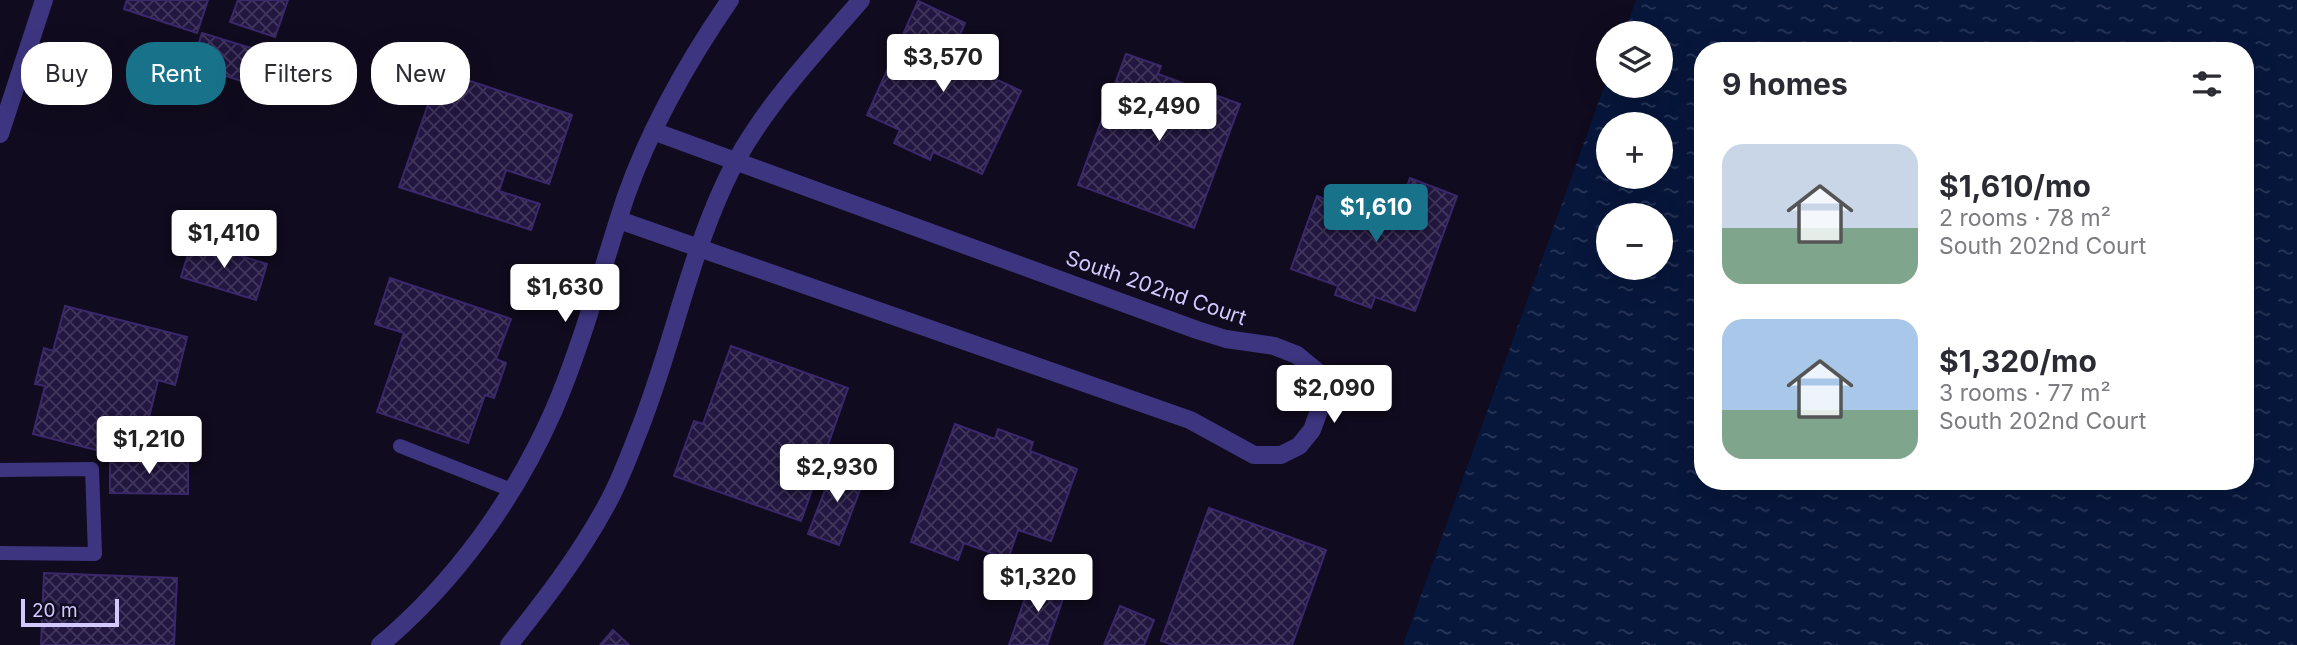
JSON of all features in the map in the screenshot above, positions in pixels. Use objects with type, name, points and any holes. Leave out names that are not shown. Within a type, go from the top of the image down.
[{"type":"street","points":[[0,134],[44,0]]},
{"type":"street","points":[[380,645],[443,585],[489,526],[511,490],[552,413],[575,357],[619,220],[653,131],[675,85],[730,0]]},
{"type":"street","points":[[509,645],[557,584],[607,505],[637,436],[682,294],[723,187],[736,163],[752,136],[794,79],[861,0]]},
{"type":"street","name":"South 202nd Court","points":[[619,220],[1191,420],[1254,455],[1281,455],[1299,446],[1312,430],[1324,397],[1320,374],[1297,355],[1274,346],[1226,340],[653,131]]},
{"type":"lane","points":[[400,446],[511,490]]},
{"type":"lane","points":[[0,470],[92,469],[95,554],[0,553]]},
{"type":"water","points":[[1636,0],[2297,0],[2297,645],[1403,645],[1600,98],[1673,98],[1673,21],[1628,21]]},
{"type":"building","points":[[127,0],[208,0],[197,33],[124,9]]},
{"type":"building","points":[[238,0],[288,0],[275,37],[230,22]]},
{"type":"building","points":[[918,1],[965,23],[956,43],[998,62],[991,77],[1021,91],[982,174],[933,152],[930,160],[894,143],[900,130],[867,115]]},
{"type":"building","points":[[202,33],[240,45],[240,81],[226,76],[226,42],[199,42]]},
{"type":"building","points":[[1126,54],[1161,66],[1158,74],[1240,104],[1194,228],[1078,185]]},
{"type":"building","points":[[470,81],[572,115],[549,184],[506,170],[499,191],[540,204],[531,230],[399,187],[428,105],[470,105]]},
{"type":"building","points":[[1410,178],[1457,196],[1415,311],[1375,297],[1371,308],[1335,295],[1338,286],[1291,269],[1317,196],[1350,208],[1357,190],[1400,205]]},
{"type":"building","points":[[192,241],[267,264],[256,300],[181,277]]},
{"type":"building","points":[[390,278],[511,319],[496,359],[506,363],[494,398],[485,395],[468,443],[377,412],[404,333],[375,324]]},
{"type":"building","points":[[65,306],[187,337],[175,385],[158,380],[147,426],[116,418],[108,453],[33,434],[45,386],[35,384],[44,348],[53,351]]},
{"type":"building","points":[[731,346],[848,388],[801,521],[674,476],[694,421],[703,424]]},
{"type":"building","points":[[955,424],[995,439],[998,429],[1033,442],[1030,451],[1077,469],[1051,541],[1018,530],[1008,559],[964,543],[958,560],[911,542]]},
{"type":"building","points":[[110,459],[188,460],[188,494],[110,493]]},
{"type":"building","points":[[836,462],[866,474],[839,545],[808,534]]},
{"type":"building","points":[[1209,508],[1326,550],[1292,645],[1173,645],[1161,641]]},
{"type":"building","points":[[44,573],[177,578],[174,645],[41,645]]},
{"type":"building","points":[[1032,578],[1066,590],[1047,645],[1009,645]]},
{"type":"building","points":[[1120,606],[1154,620],[1144,645],[1104,645]]},
{"type":"building","points":[[613,630],[629,645],[600,645]]}]
